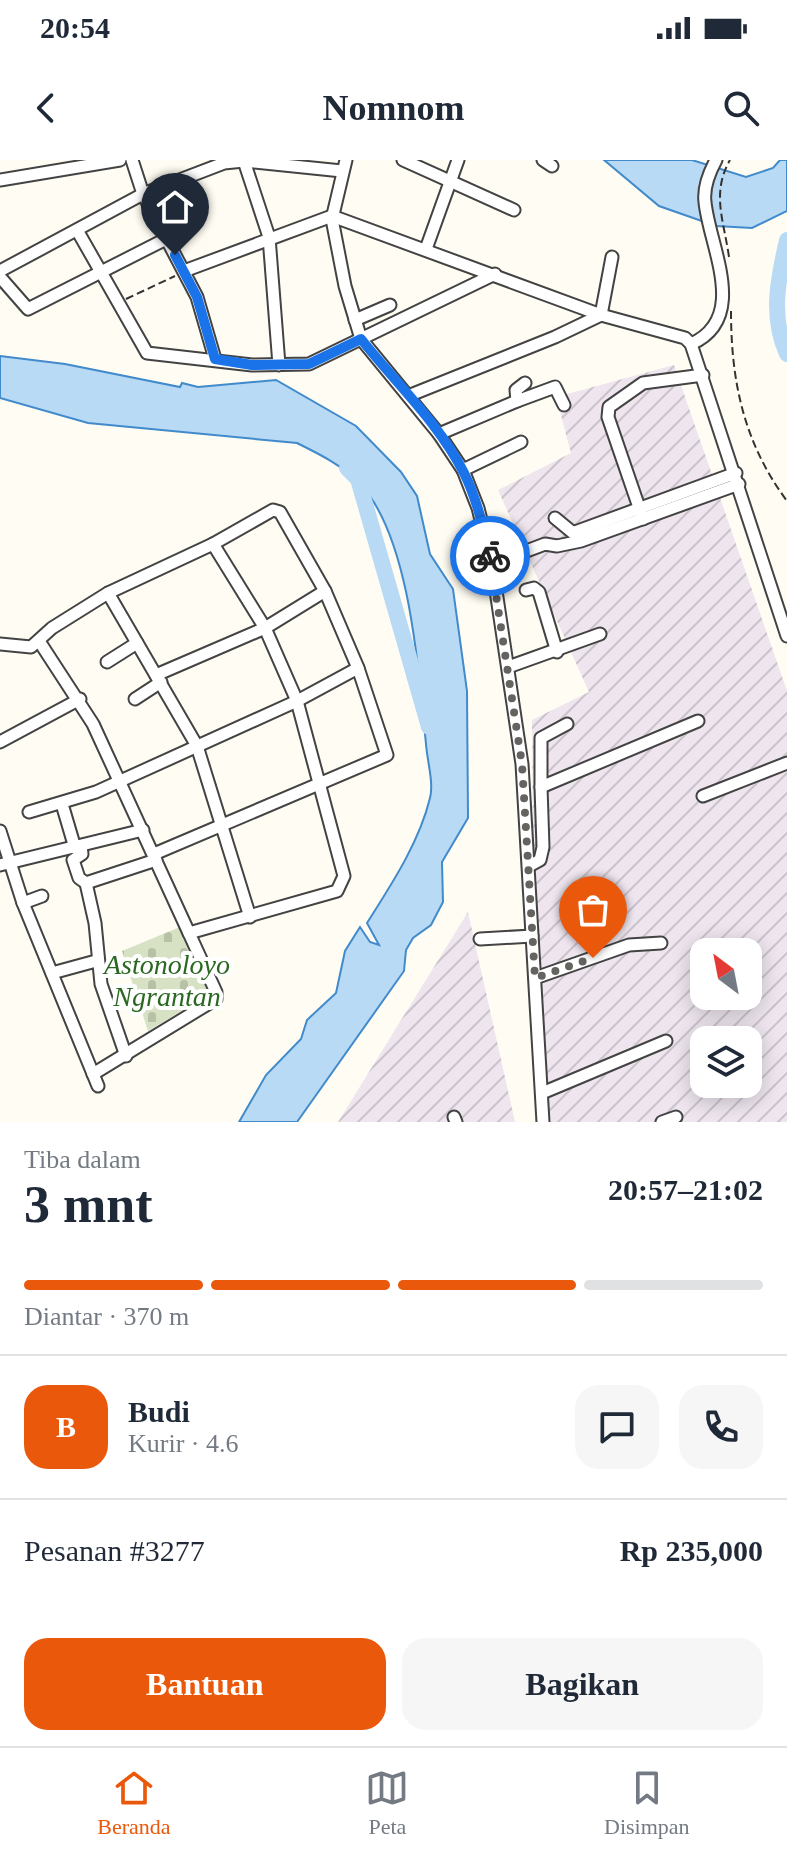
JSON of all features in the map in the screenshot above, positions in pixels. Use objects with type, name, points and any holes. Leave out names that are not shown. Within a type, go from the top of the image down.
[{"type":"street","points":[[0,180],[120,160]]},
{"type":"street","points":[[132,160],[143,194],[202,309],[215,359]]},
{"type":"street","points":[[166,239],[100,269],[28,309],[0,274],[143,194],[235,160],[344,165],[332,216],[361,339],[439,434],[463,470],[478,508],[492,564],[525,808],[543,1122]]},
{"type":"street","points":[[403,160],[514,210]]},
{"type":"street","points":[[426,249],[458,160]]},
{"type":"street","points":[[691,344],[714,327],[721,305],[721,265],[704,200],[707,178],[716,160]]},
{"type":"street","points":[[244,161],[269,237],[279,365]]},
{"type":"street","points":[[184,271],[332,216],[601,315],[685,338],[691,344],[703,375],[787,636]]},
{"type":"street","points":[[77,230],[147,353],[252,365],[309,364],[495,274]]},
{"type":"street","points":[[601,315],[612,257]]},
{"type":"street","points":[[355,320],[390,305]]},
{"type":"street","points":[[408,396],[555,337],[601,315]]},
{"type":"street","points":[[641,513],[608,417],[609,407],[643,383],[703,375]]},
{"type":"street","points":[[517,401],[516,390],[525,383]]},
{"type":"street","points":[[439,434],[555,387],[564,405]]},
{"type":"street","points":[[463,470],[521,442]]},
{"type":"street","points":[[492,564],[545,544],[557,546],[737,478]]},
{"type":"street","points":[[0,644],[26,648],[108,593],[277,510],[325,591],[358,668],[387,755],[155,857],[86,883]]},
{"type":"street","points":[[555,518],[578,536]]},
{"type":"street","points":[[189,933],[337,891],[343,884],[322,784],[297,701],[265,628],[213,544]]},
{"type":"street","points":[[526,590],[534,588],[539,592],[557,652]]},
{"type":"street","points":[[135,699],[158,679],[265,628],[325,591]]},
{"type":"street","points":[[108,593],[197,746],[250,917]]},
{"type":"street","points":[[508,667],[557,652],[600,634]]},
{"type":"street","points":[[39,641],[80,699],[122,780],[216,992],[216,999],[93,1074]]},
{"type":"street","points":[[107,662],[137,643]]},
{"type":"street","points":[[29,812],[62,804],[122,780],[297,701],[358,668]]},
{"type":"street","points":[[0,742],[80,699]]},
{"type":"street","points":[[541,787],[698,721]]},
{"type":"street","points":[[529,866],[541,858],[541,738],[567,724]]},
{"type":"street","points":[[703,796],[787,763]]},
{"type":"street","points":[[62,804],[82,854],[73,860],[79,878],[86,883],[95,923],[96,961],[108,1009],[126,1056]]},
{"type":"street","points":[[525,808],[541,808]]},
{"type":"street","points":[[4,864],[143,830]]},
{"type":"street","points":[[0,831],[4,864],[98,1086]]},
{"type":"street","points":[[23,903],[42,896]]},
{"type":"street","points":[[480,939],[532,936]]},
{"type":"street","points":[[535,978],[629,945],[661,943]]},
{"type":"street","points":[[52,973],[96,961]]},
{"type":"street","points":[[542,1093],[666,1041]]},
{"type":"street","points":[[662,1122],[676,1117]]},
{"type":"path","points":[[730,160],[720,177],[717,199],[730,266]]},
{"type":"path","points":[[118,303],[184,271]]},
{"type":"path","points":[[731,306],[730,338],[745,423],[755,451],[787,501]]},
{"type":"shaded area","points":[[674,365],[787,691],[787,1122],[535,1122],[532,720],[589,692],[498,490],[571,453],[556,397]]},
{"type":"shaded area","points":[[468,912],[515,1122],[338,1122]]},
{"type":"green space","name":"Astonoloyo Ngrantan","points":[[180,927],[211,993],[148,1031],[122,951]]},
{"type":"water","points":[[604,160],[692,160],[746,177],[773,168],[780,160],[787,160],[787,211],[752,228],[716,226],[659,206]]},
{"type":"water","points":[[0,356],[65,364],[180,387],[182,383],[198,387],[276,380],[356,426],[401,472],[417,496],[430,554],[453,589],[467,691],[468,818],[442,862],[443,902],[431,925],[413,938],[406,950],[404,971],[297,1122],[239,1122],[266,1075],[301,1039],[307,1020],[336,993],[345,951],[360,927],[370,942],[379,945],[367,923],[412,847],[431,792],[409,606],[390,535],[376,505],[352,476],[297,443],[88,423],[0,398]]},
{"type":"waterway","points":[[787,240],[777,298],[779,326],[787,354]]},
{"type":"waterway","points":[[347,468],[358,479],[429,727]]},
{"type":"way so far","points":[[490,556],[522,764],[535,978],[593,958]]},
{"type":"route","points":[[175,255],[202,309],[215,359],[252,365],[309,364],[361,339],[439,434],[463,470],[478,508],[490,556]]}]
